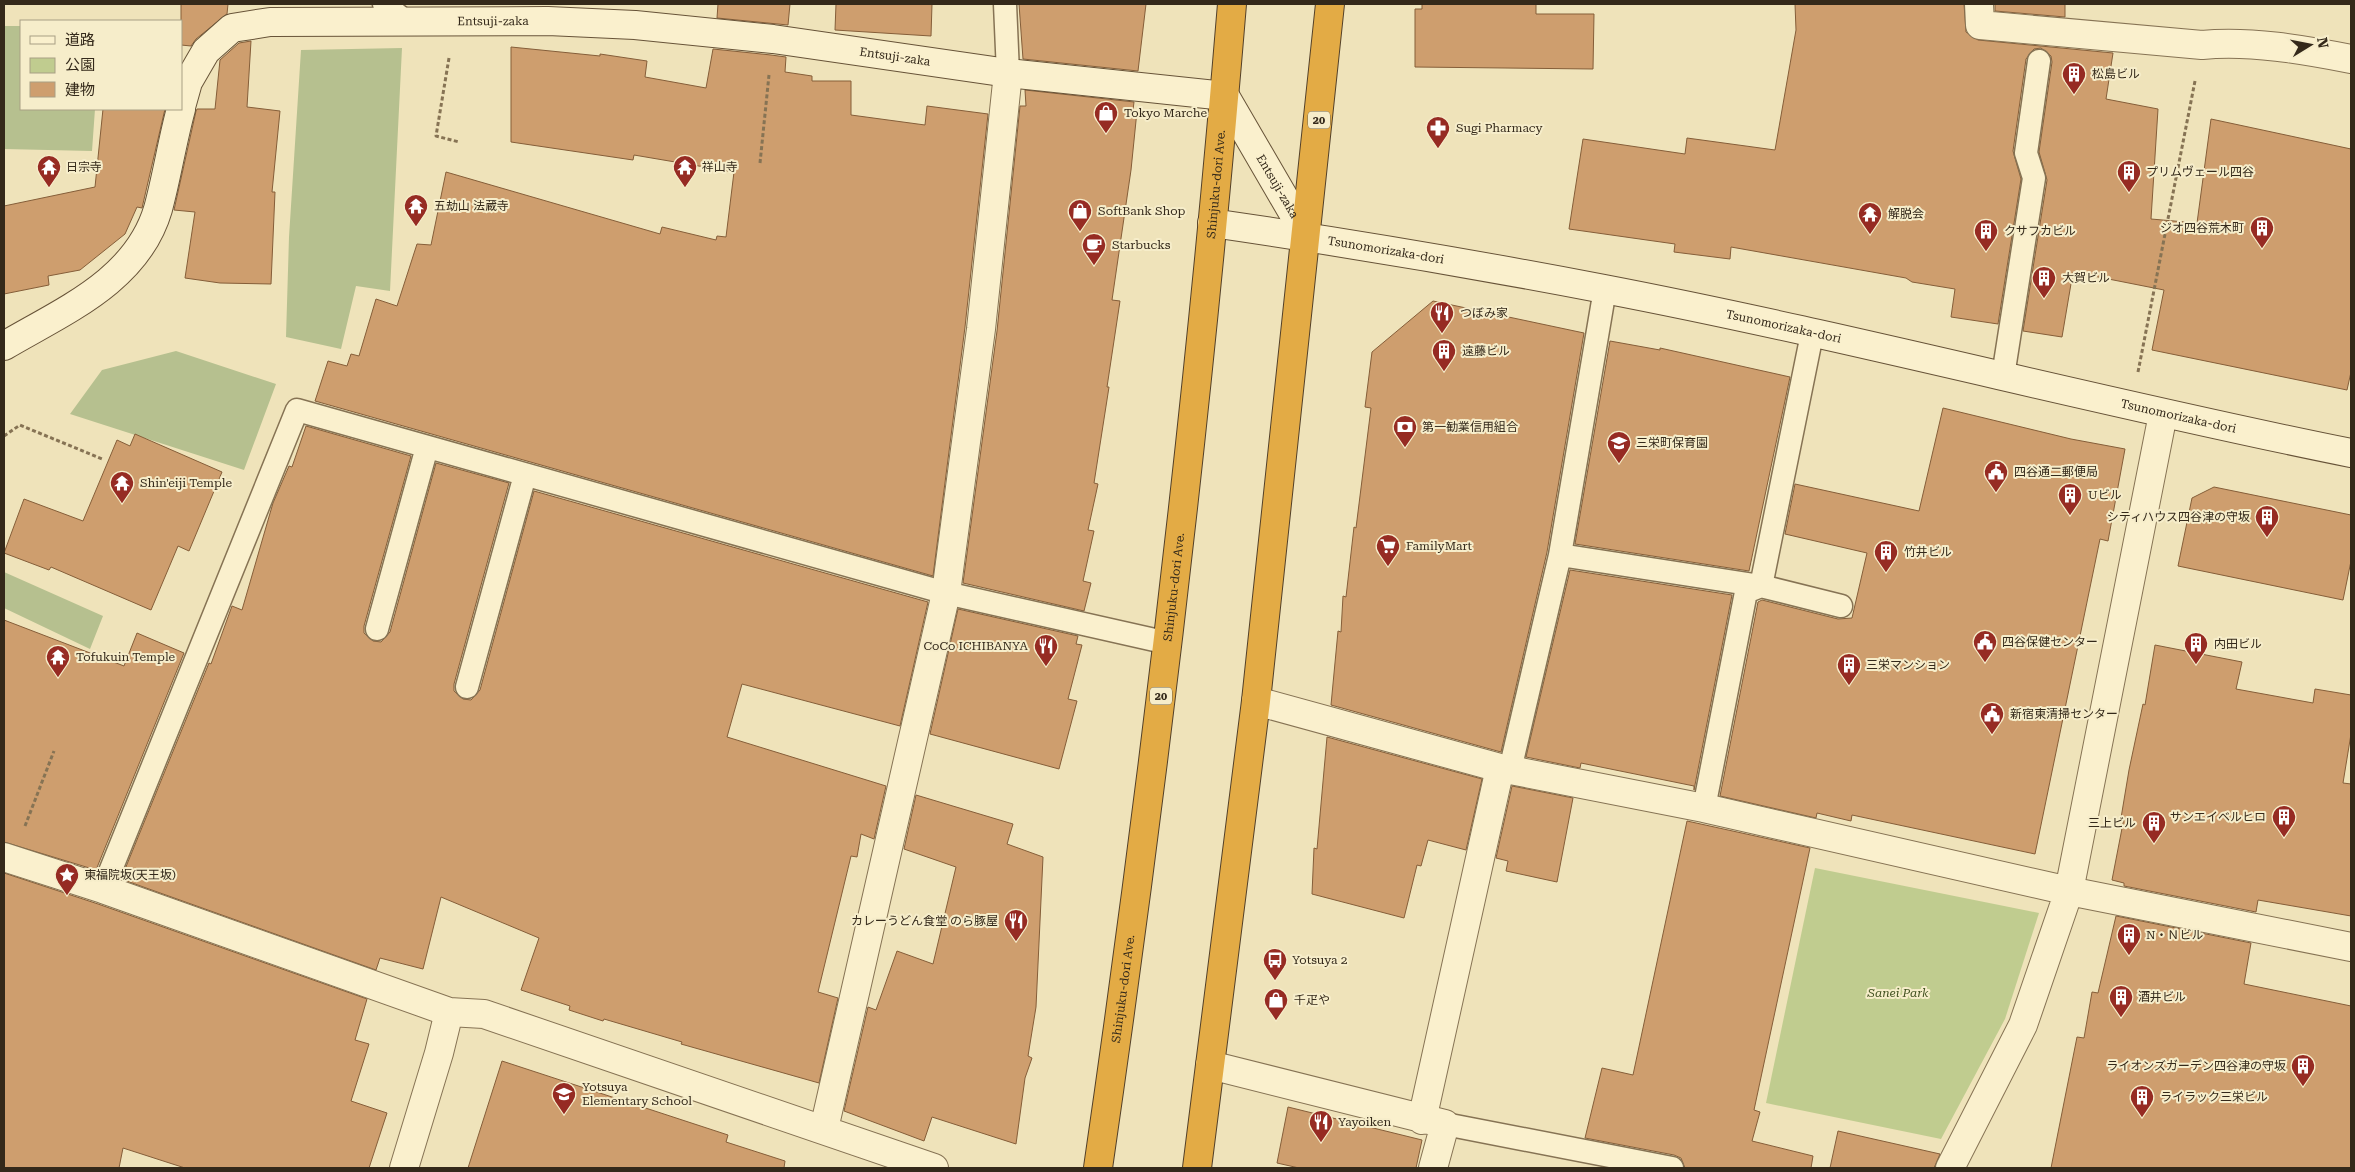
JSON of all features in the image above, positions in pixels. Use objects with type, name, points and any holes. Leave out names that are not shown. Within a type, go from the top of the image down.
[{"type":"highway","name":"Shinjuku-dori Ave.","points":[[1098,1168],[1168,643],[1225,96],[1232,4]]},
{"type":"highway","name":"20","points":[[1197,1168],[1256,701],[1307,237],[1330,4]]},
{"type":"street","points":[[1979,4],[1980,25],[2202,45],[2217,43],[2306,50],[2351,59]]},
{"type":"street","name":"Entsuji-zaka","points":[[182,104],[188,82],[206,51],[232,28],[270,22],[394,12],[455,20],[548,21],[671,28],[773,39],[1008,73],[1225,96],[1307,237]]},
{"type":"street","points":[[824,1129],[946,593],[981,329],[1008,73]]},
{"type":"street","name":"Entsuji-zaka","points":[[4,346],[96,291],[122,270],[136,255],[158,210],[181,110]]},
{"type":"street","name":"Tsunomorizaka-dori","points":[[1212,223],[1307,237],[1605,289],[2003,376],[2163,414],[2351,453]]},
{"type":"street","points":[[1950,1168],[2023,1025],[2069,891],[2163,414]]},
{"type":"street","points":[[1256,701],[1505,769],[1704,808],[2069,891],[2351,946]]},
{"type":"street","points":[[1433,1168],[1434,1122],[1505,769]]},
{"type":"street","points":[[8,858],[103,889],[449,1012],[484,1014],[934,1168]]},
{"type":"street","points":[[404,1168],[439,1053],[449,1012]]},
{"type":"street","points":[[1210,1065],[1434,1122]]},
{"type":"lane","points":[[1005,4],[1008,73]]},
{"type":"lane","points":[[2003,376],[2034,178],[2026,153],[2038,61]]},
{"type":"lane","points":[[1505,769],[1560,555],[1605,289]]},
{"type":"lane","points":[[1761,586],[1812,334]]},
{"type":"lane","points":[[103,889],[297,410],[946,593],[1168,643]]},
{"type":"lane","points":[[378,630],[427,447]]},
{"type":"lane","points":[[467,687],[525,475]]},
{"type":"lane","points":[[1560,555],[1761,586],[1841,606]]},
{"type":"lane","points":[[1704,808],[1746,592],[1761,586]]},
{"type":"lane","points":[[1434,1122],[1672,1168]]},
{"type":"path","points":[[455,20],[436,136],[459,142]]},
{"type":"path","points":[[2130,406],[2202,45]]},
{"type":"path","points":[[760,163],[770,73]]},
{"type":"path","points":[[4,436],[20,425],[102,458]]},
{"type":"path","points":[[8,858],[54,751]]},
{"type":"green space","points":[[4,26],[20,26],[20,110],[95,110],[92,151],[4,149]]},
{"type":"green space","points":[[402,48],[390,291],[356,286],[341,349],[286,337],[289,237],[301,50]]},
{"type":"green space","points":[[176,351],[276,384],[244,470],[70,414],[102,370]]},
{"type":"green space","points":[[4,572],[103,616],[90,649],[4,608]]},
{"type":"green space","name":"Sanei Park","points":[[1815,868],[2039,913],[2005,1019],[1941,1139],[1766,1103]]},
{"type":"building","points":[[181,4],[228,4],[227,14],[196,39],[191,46],[182,45]]},
{"type":"building","points":[[718,4],[790,4],[788,25],[717,18]]},
{"type":"building","points":[[836,4],[932,4],[931,36],[835,30]]},
{"type":"building","points":[[1019,4],[1146,4],[1138,71],[1023,59]]},
{"type":"building","points":[[1422,4],[1536,4],[1536,14],[1594,14],[1593,69],[1415,67],[1415,9],[1422,9]]},
{"type":"building","points":[[1795,4],[1964,4],[1966,32],[1978,40],[2113,53],[2106,99],[2158,109],[2151,219],[2197,223],[2211,119],[2351,149],[2351,372],[2347,390],[2152,350],[2164,290],[2073,272],[2062,337],[2023,331],[2047,180],[2039,152],[2052,62],[2051,56],[2041,48],[2034,49],[2026,59],[2013,151],[2021,179],[1998,324],[1951,317],[1955,289],[1912,282],[1906,278],[1731,247],[1730,259],[1674,252],[1675,244],[1569,229],[1583,139],[1685,154],[1687,138],[1775,150],[1796,30]]},
{"type":"building","points":[[1995,4],[2065,4],[2065,17],[1995,11]]},
{"type":"building","points":[[251,41],[247,107],[280,111],[272,192],[275,192],[271,284],[220,283],[185,278],[195,212],[174,210],[196,111],[197,109],[215,109],[220,60],[239,43]]},
{"type":"building","points":[[511,47],[600,56],[600,54],[647,61],[645,77],[706,88],[713,49],[786,57],[785,72],[812,76],[812,81],[851,81],[851,115],[925,125],[927,106],[988,114],[965,327],[933,576],[315,401],[328,361],[347,366],[351,354],[359,356],[376,299],[397,306],[417,244],[431,245],[446,172],[660,234],[662,227],[716,240],[717,236],[726,237],[734,172],[634,155],[633,160],[511,142]]},
{"type":"building","points":[[1025,90],[1134,102],[1133,110],[1137,111],[1131,170],[1112,300],[1120,301],[1094,483],[1098,484],[1088,530],[1094,531],[1083,581],[1091,583],[1084,611],[963,583],[997,331],[1020,106],[1026,106]]},
{"type":"building","points":[[103,110],[165,110],[142,208],[137,207],[125,234],[80,270],[48,276],[49,285],[4,294],[4,206],[95,187]]},
{"type":"building","points":[[1433,301],[1584,333],[1547,552],[1501,752],[1331,705],[1338,631],[1341,632],[1343,596],[1346,597],[1371,408],[1365,407],[1372,352]]},
{"type":"building","points":[[1610,341],[1660,350],[1660,348],[1790,377],[1749,571],[1575,544]]},
{"type":"building","points":[[1943,408],[2071,439],[2125,449],[2108,541],[2100,539],[2035,854],[1852,815],[1851,821],[1817,813],[1816,818],[1720,796],[1758,602],[1762,600],[1838,619],[1852,618],[1867,553],[1785,534],[1795,484],[1919,511]]},
{"type":"building","points":[[306,426],[411,456],[364,626],[364,633],[373,641],[381,642],[390,632],[436,463],[509,483],[454,684],[454,691],[463,699],[471,700],[480,690],[534,491],[928,602],[900,726],[742,684],[727,737],[886,786],[874,839],[861,834],[857,857],[851,856],[818,992],[838,998],[819,1083],[681,1044],[682,1042],[604,1019],[603,1021],[569,1010],[570,1006],[521,990],[539,938],[441,897],[423,969],[380,958],[376,970],[121,879],[209,663],[211,664],[232,606],[242,610],[273,503],[289,466],[292,467]]},
{"type":"building","points":[[135,434],[222,472],[189,551],[178,546],[151,610],[51,567],[49,570],[4,553],[24,499],[83,521],[117,440],[130,446]]},
{"type":"building","name":"シティハウス四谷津の守坂","points":[[2214,487],[2351,515],[2351,561],[2343,600],[2178,566],[2192,498]]},
{"type":"building","points":[[1570,570],[1732,595],[1694,790],[1694,786],[1581,763],[1580,768],[1526,757]]},
{"type":"building","points":[[958,609],[1078,636],[1076,644],[1082,645],[1068,699],[1077,701],[1059,769],[930,734]]},
{"type":"building","points":[[4,620],[124,666],[137,633],[184,653],[96,870],[4,842]]},
{"type":"building","points":[[2155,645],[2242,662],[2236,689],[2313,703],[2315,689],[2351,695],[2351,734],[2343,783],[2351,784],[2351,916],[2258,900],[2256,912],[2124,886],[2124,883],[2112,880],[2124,818],[2121,818],[2129,770],[2143,704],[2145,705]]},
{"type":"building","points":[[1327,737],[1482,779],[1466,850],[1428,840],[1421,866],[1417,865],[1404,918],[1312,894],[1314,848],[1317,849]]},
{"type":"building","points":[[1512,786],[1573,798],[1557,882],[1506,871],[1508,861],[1496,858]]},
{"type":"building","points":[[916,795],[1013,824],[1007,844],[1043,857],[1036,1007],[1028,1056],[1032,1058],[1025,1078],[1016,1144],[932,1117],[924,1141],[844,1111],[868,1007],[876,1010],[897,951],[933,964],[956,867],[904,849]]},
{"type":"building","points":[[1687,821],[1810,848],[1754,1110],[1760,1112],[1752,1141],[1813,1156],[1811,1168],[1685,1168],[1681,1158],[1674,1155],[1585,1138],[1602,1068],[1633,1075]]},
{"type":"building","points":[[4,873],[98,904],[367,999],[355,1040],[369,1044],[351,1101],[387,1113],[369,1168],[185,1168],[123,1148],[119,1168],[4,1168]]},
{"type":"building","points":[[2116,916],[2251,943],[2244,984],[2351,1006],[2351,1168],[2051,1168],[2077,1037],[2084,1038],[2092,992],[2098,993]]},
{"type":"building","name":"Yotsuya Elementary School","points":[[502,1061],[728,1135],[726,1142],[785,1161],[784,1168],[468,1168]]},
{"type":"building","points":[[1288,1107],[1422,1140],[1416,1168],[1299,1168],[1277,1163]]},
{"type":"building","points":[[1838,1131],[1940,1154],[1934,1168],[1830,1168]]},
{"type":"place","name":"松島ビル","points":[[2074,95]]},
{"type":"place","name":"Tokyo Marche","points":[[1106,134]]},
{"type":"place","name":"Sugi Pharmacy","points":[[1438,149]]},
{"type":"place","name":"日宗寺","points":[[49,188]]},
{"type":"place","name":"祥山寺","points":[[685,188]]},
{"type":"place","name":"プリムヴェール四谷","points":[[2129,193]]},
{"type":"place","name":"五劫山 法蔵寺","points":[[416,227]]},
{"type":"place","name":"SoftBank Shop","points":[[1080,232]]},
{"type":"place","name":"解脱会","points":[[1870,235]]},
{"type":"place","name":"ジオ四谷荒木町","points":[[2262,249]]},
{"type":"place","name":"クサフカビル","points":[[1986,252]]},
{"type":"place","name":"Starbucks","points":[[1094,266]]},
{"type":"place","name":"大賀ビル","points":[[2044,299]]},
{"type":"place","name":"つぼみ家","points":[[1442,334]]},
{"type":"place","name":"遠藤ビル","points":[[1444,372]]},
{"type":"place","name":"第一勧業信用組合","points":[[1405,448]]},
{"type":"place","name":"三栄町保育園","points":[[1619,464]]},
{"type":"place","name":"四谷通二郵便局","points":[[1996,493]]},
{"type":"place","name":"Shin'eiji Temple","points":[[122,504]]},
{"type":"place","name":"Uビル","points":[[2070,516]]},
{"type":"place","name":"シティハウス四谷津の守坂","points":[[2267,538]]},
{"type":"place","name":"FamilyMart","points":[[1388,567]]},
{"type":"place","name":"竹井ビル","points":[[1886,573]]},
{"type":"place","name":"四谷保健センター","points":[[1985,663]]},
{"type":"place","name":"内田ビル","points":[[2196,665]]},
{"type":"place","name":"CoCo ICHIBANYA","points":[[1046,667]]},
{"type":"place","name":"Tofukuin Temple","points":[[58,678]]},
{"type":"place","name":"三栄マンション","points":[[1849,686]]},
{"type":"place","name":"新宿東清掃センター","points":[[1992,735]]},
{"type":"place","name":"サンエイベルヒロ","points":[[2284,838]]},
{"type":"place","name":"三上ビル","points":[[2154,844]]},
{"type":"place","name":"東福院坂(天王坂)","points":[[67,896]]},
{"type":"place","name":"カレーうどん食堂 のら豚屋","points":[[1016,942]]},
{"type":"place","name":"N・Ｎビル","points":[[2129,956]]},
{"type":"place","name":"Yotsuya 2","points":[[1275,981]]},
{"type":"place","name":"酒井ビル","points":[[2121,1018]]},
{"type":"place","name":"千疋や","points":[[1276,1021]]},
{"type":"place","name":"ライオンズガーデン四谷津の守坂","points":[[2303,1087]]},
{"type":"place","name":"Yotsuya Elementary School","points":[[564,1115]]},
{"type":"place","name":"ライラック三栄ビル","points":[[2142,1118]]},
{"type":"place","name":"Yayoiken","points":[[1321,1143]]}]
